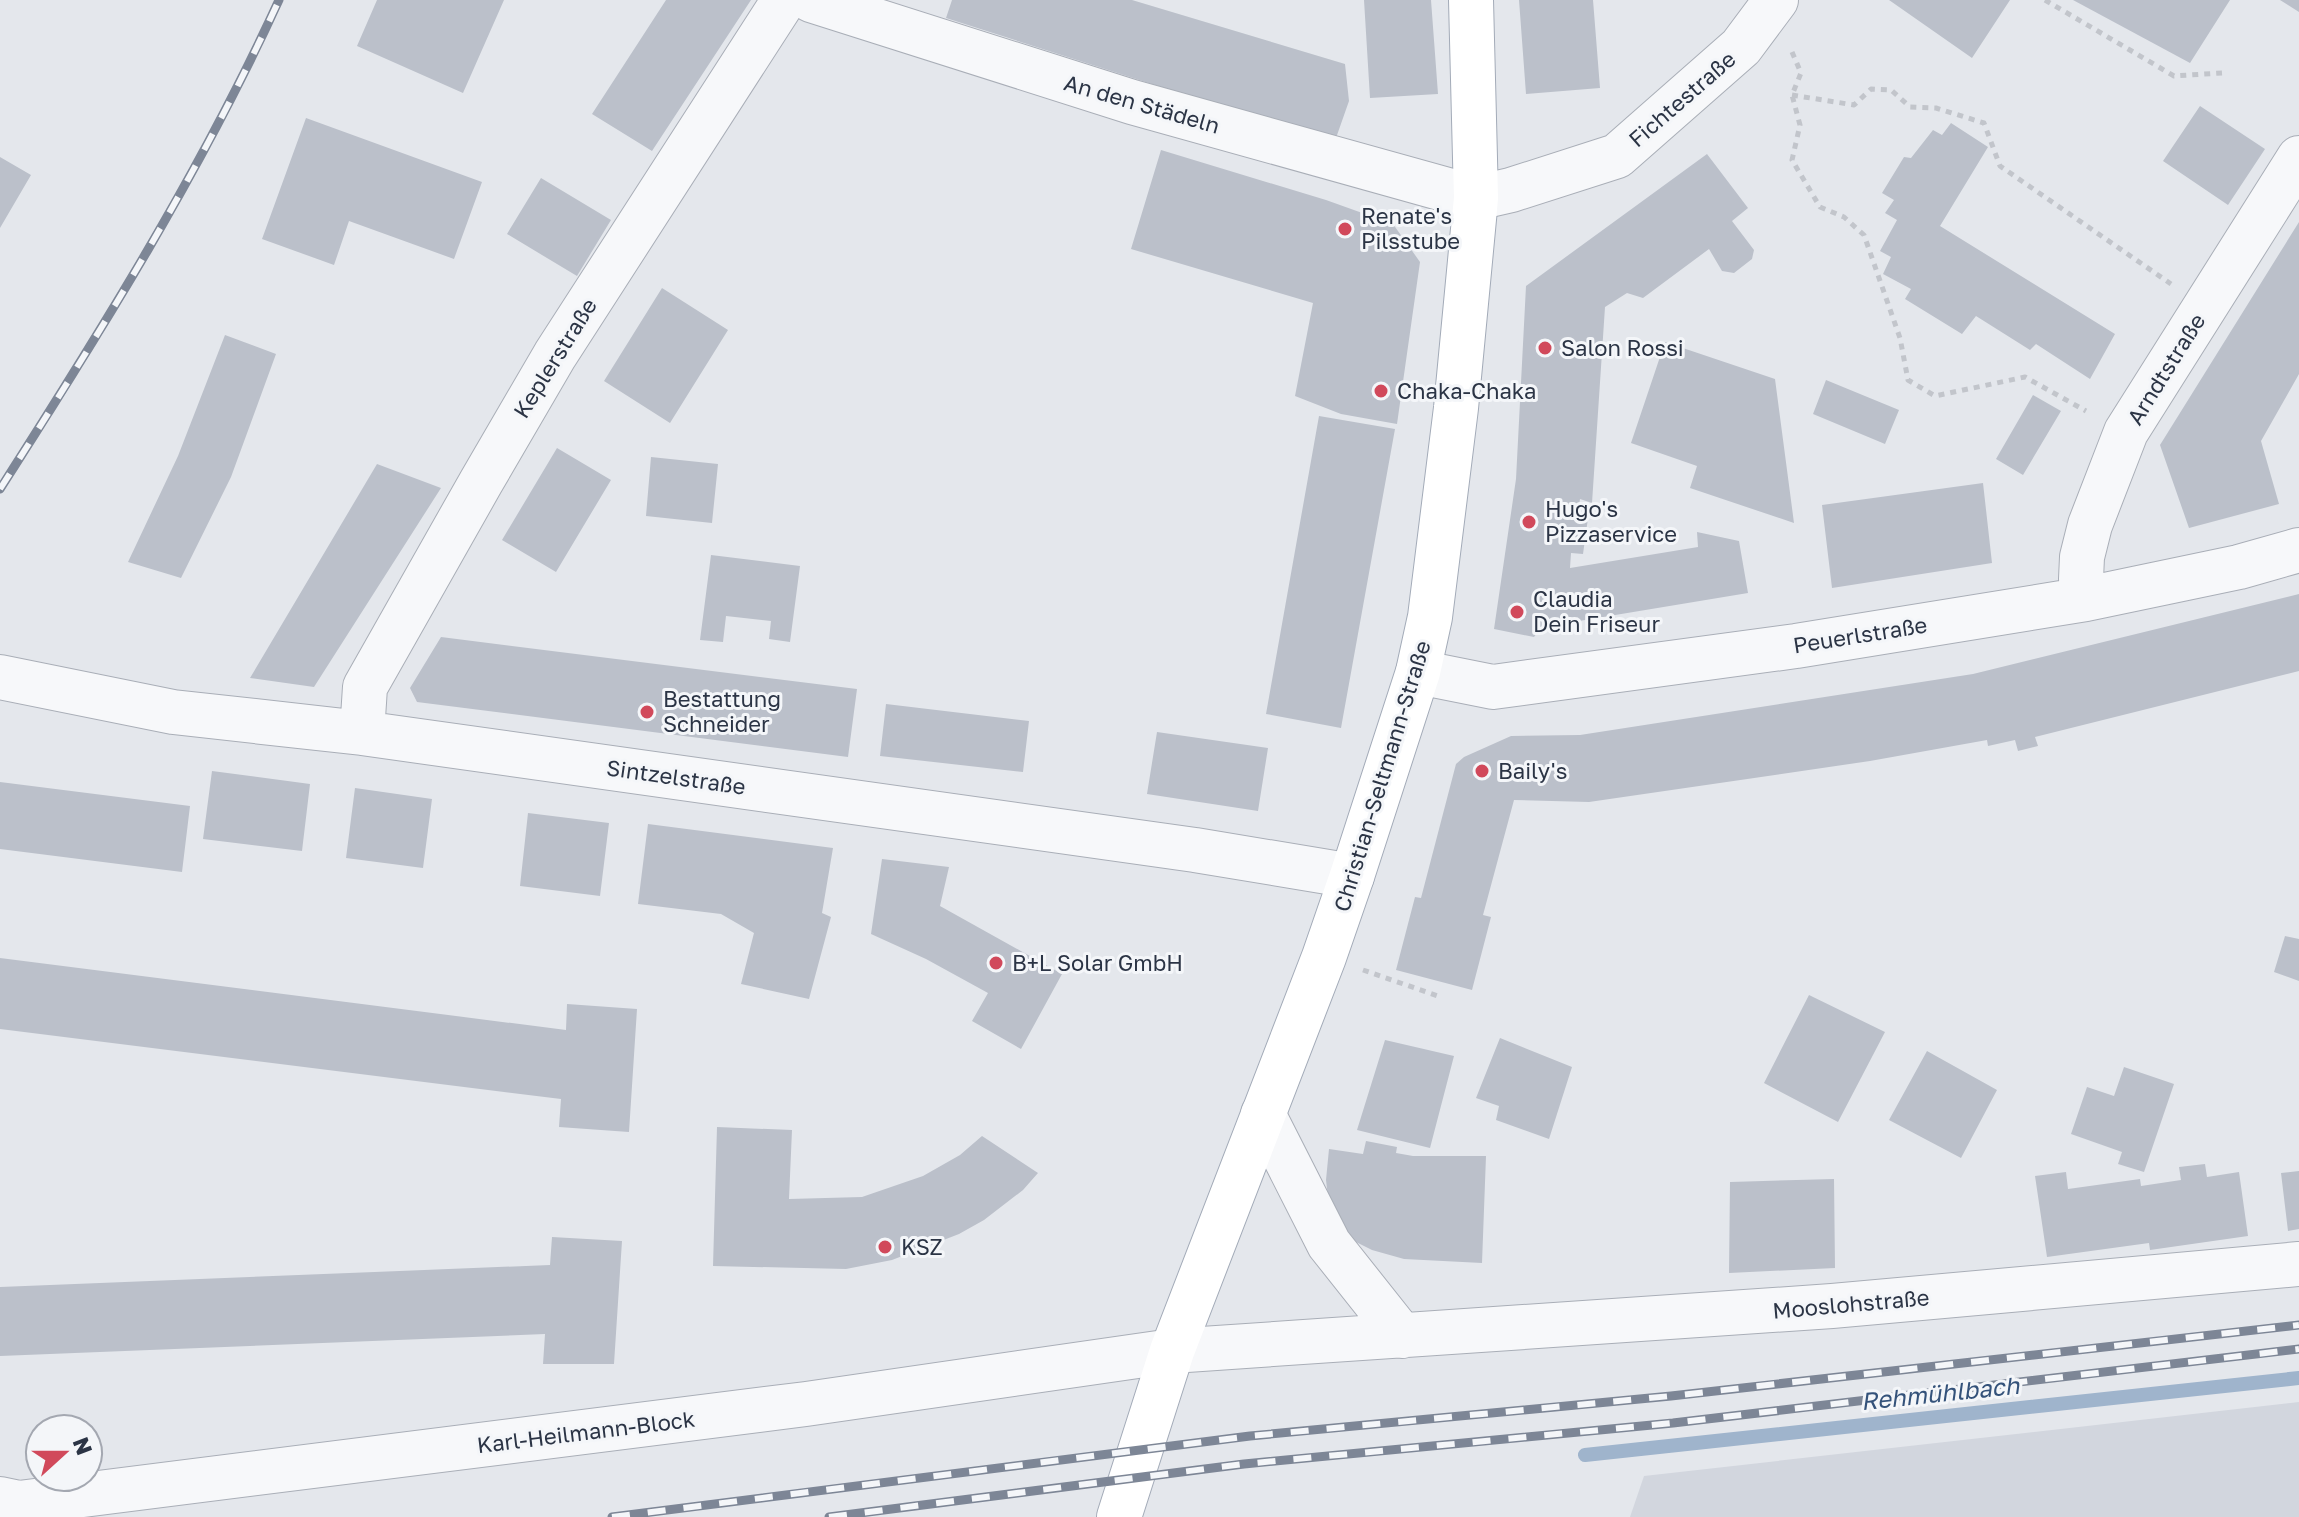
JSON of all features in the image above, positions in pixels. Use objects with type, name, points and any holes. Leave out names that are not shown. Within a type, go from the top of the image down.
[{"type":"main road","name":"Christian-Seltmann-Straße","points":[[1119,1517],[1172,1351],[1352,876],[1418,672],[1435,580],[1456,408],[1476,198],[1471,0]]},
{"type":"street","name":"Keplerstraße","points":[[362,733],[365,687],[481,482],[555,355],[784,0]]},
{"type":"street","name":"An den Städeln","points":[[811,0],[1132,102],[1476,198]]},
{"type":"street","name":"Fichtestraße","points":[[1476,198],[1617,156],[1741,47],[1774,3]]},
{"type":"street","name":"Arndtstraße","points":[[2086,599],[2081,579],[2082,557],[2090,525],[2126,432],[2299,158]]},
{"type":"street","name":"Peuerlstraße","points":[[1418,672],[1493,687],[1796,646],[2086,599],[2239,567],[2299,550]]},
{"type":"street","name":"Sintzelstraße","points":[[0,677],[173,712],[362,733],[1195,850],[1352,876]]},
{"type":"street","points":[[1263,1114],[1329,1244],[1402,1336]]},
{"type":"street","name":"Mooslohstraße","points":[[1172,1351],[1832,1306],[2299,1264]]},
{"type":"street","name":"Karl-Heilmann-Block","points":[[0,1499],[19,1503],[743,1412],[1172,1351]]},
{"type":"path","points":[[2045,0],[2174,76],[2222,73]]},
{"type":"path","points":[[1774,3],[1801,73],[1792,95],[1800,125],[1792,160],[1820,207],[1844,217],[1864,235],[1900,338],[1908,380],[1935,396],[2025,377],[2126,432]]},
{"type":"path","points":[[1792,95],[1854,105],[1871,89],[1891,90],[1910,107],[1936,108],[1984,123],[2000,166],[2204,307]]},
{"type":"path","points":[[1396,981],[1438,996]]},
{"type":"shaded area","points":[[2299,1402],[2299,1517],[1630,1517],[1644,1476]]},
{"type":"building","points":[[377,0],[504,0],[463,93],[357,46]]},
{"type":"building","points":[[666,0],[751,0],[652,151],[592,114]]},
{"type":"building","points":[[952,0],[1132,0],[1345,64],[1349,101],[1336,138],[1155,85],[946,18]]},
{"type":"building","points":[[1364,0],[1431,0],[1438,94],[1370,98]]},
{"type":"building","points":[[1519,0],[1593,0],[1600,88],[1526,94]]},
{"type":"building","points":[[1889,0],[2010,0],[1972,58]]},
{"type":"building","points":[[2073,0],[2230,0],[2190,63]]},
{"type":"building","points":[[2280,0],[2299,0],[2299,12]]},
{"type":"building","points":[[2200,106],[2265,149],[2228,205],[2163,161]]},
{"type":"building","points":[[306,118],[482,182],[454,259],[349,221],[334,265],[262,239]]},
{"type":"building","points":[[1951,123],[1988,147],[1940,226],[2115,334],[2090,379],[2036,344],[2030,350],[1976,316],[1962,334],[1905,299],[1911,289],[1883,274],[1891,257],[1880,251],[1897,220],[1885,213],[1894,200],[1882,193],[1904,157],[1911,158],[1933,130],[1942,135]]},
{"type":"building","points":[[1161,150],[1326,200],[1393,224],[1420,262],[1397,424],[1341,414],[1295,396],[1313,303],[1131,249]]},
{"type":"building","points":[[1707,154],[1748,208],[1732,221],[1754,250],[1752,259],[1734,273],[1722,271],[1709,249],[1643,298],[1627,293],[1605,307],[1592,503],[1580,499],[1577,517],[1588,518],[1583,554],[1571,553],[1570,568],[1698,547],[1697,532],[1739,541],[1748,593],[1540,629],[1534,637],[1494,629],[1516,479],[1526,286]]},
{"type":"building","points":[[0,157],[31,175],[0,228]]},
{"type":"building","points":[[541,178],[611,220],[577,276],[507,234]]},
{"type":"building","points":[[2299,222],[2299,374],[2261,441],[2279,504],[2189,528],[2160,445]]},
{"type":"building","points":[[662,288],[728,330],[670,423],[604,381]]},
{"type":"building","points":[[225,335],[276,354],[231,477],[181,578],[128,562],[178,456]]},
{"type":"building","points":[[1665,342],[1775,379],[1794,523],[1690,488],[1697,466],[1631,443]]},
{"type":"building","points":[[1826,380],[1899,410],[1885,444],[1813,414]]},
{"type":"building","points":[[2033,395],[2061,411],[2023,475],[1996,459]]},
{"type":"building","points":[[1319,416],[1395,429],[1341,728],[1266,714]]},
{"type":"building","points":[[557,448],[611,480],[556,572],[502,540]]},
{"type":"building","points":[[651,457],[718,464],[712,523],[646,516]]},
{"type":"building","points":[[377,464],[441,488],[314,687],[250,678]]},
{"type":"building","points":[[1983,483],[1992,563],[1832,588],[1822,505]]},
{"type":"building","points":[[711,555],[800,566],[790,642],[769,639],[771,621],[726,616],[723,642],[700,640]]},
{"type":"building","points":[[2299,594],[2299,671],[2035,737],[2038,746],[2018,751],[2015,740],[1988,746],[1987,740],[1870,761],[1589,802],[1514,800],[1483,915],[1491,917],[1472,990],[1396,970],[1415,897],[1421,898],[1456,764],[1464,757],[1511,736],[1580,735],[1973,674]]},
{"type":"building","points":[[441,637],[857,689],[848,757],[417,702],[410,688]]},
{"type":"building","points":[[886,704],[1029,721],[1023,772],[880,756]]},
{"type":"building","points":[[1157,732],[1268,748],[1258,811],[1147,794]]},
{"type":"building","points":[[212,771],[310,784],[302,851],[203,839]]},
{"type":"building","points":[[0,782],[190,806],[182,872],[0,849]]},
{"type":"building","points":[[355,788],[432,799],[423,868],[346,858]]},
{"type":"building","points":[[528,813],[609,823],[600,896],[520,886]]},
{"type":"building","points":[[648,824],[833,848],[822,913],[831,917],[809,999],[741,984],[754,933],[721,914],[638,904]]},
{"type":"building","points":[[882,859],[949,867],[940,906],[1062,974],[1021,1049],[972,1021],[988,993],[926,959],[871,934]]},
{"type":"building","points":[[2285,936],[2299,939],[2299,981],[2274,972]]},
{"type":"building","points":[[0,958],[566,1030],[567,1004],[637,1009],[629,1132],[559,1127],[561,1099],[0,1029]]},
{"type":"building","points":[[1809,995],[1885,1032],[1838,1122],[1764,1083]]},
{"type":"building","points":[[1500,1038],[1572,1067],[1549,1139],[1496,1120],[1499,1106],[1476,1098]]},
{"type":"building","points":[[1385,1040],[1454,1056],[1430,1148],[1357,1130]]},
{"type":"building","points":[[1927,1051],[1997,1090],[1961,1158],[1889,1120]]},
{"type":"building","points":[[2124,1067],[2174,1084],[2144,1172],[2118,1164],[2122,1152],[2071,1134],[2087,1087],[2114,1096]]},
{"type":"building","points":[[717,1127],[792,1130],[789,1199],[862,1197],[923,1176],[960,1155],[982,1136],[1038,1173],[1023,1190],[984,1220],[959,1234],[892,1260],[846,1269],[713,1266]]},
{"type":"building","points":[[1366,1141],[1397,1147],[1396,1153],[1413,1156],[1486,1156],[1482,1263],[1404,1259],[1372,1250],[1352,1240],[1329,1205],[1326,1180],[1329,1149],[1363,1154]]},
{"type":"building","points":[[2205,1164],[2207,1177],[2239,1172],[2248,1236],[2150,1250],[2149,1243],[2047,1257],[2035,1176],[2066,1172],[2068,1189],[2140,1179],[2141,1186],[2181,1180],[2179,1167]]},
{"type":"building","points":[[2299,1171],[2299,1229],[2288,1231],[2281,1173]]},
{"type":"building","points":[[1834,1179],[1835,1268],[1729,1273],[1730,1182]]},
{"type":"building","points":[[552,1237],[622,1241],[614,1364],[543,1364],[545,1334],[0,1356],[0,1287],[550,1265]]},
{"type":"waterway","name":"Rehmühlbach","points":[[1585,1455],[2299,1378]]},
{"type":"railway","points":[[0,489],[112,310],[183,188],[279,0]]},
{"type":"railway","points":[[612,1517],[1250,1436],[1671,1396],[2299,1325]]},
{"type":"railway","points":[[829,1517],[1244,1464],[1673,1423],[2299,1349]]},
{"type":"place","name":"Renate's Pilsstube","points":[[1345,229]]},
{"type":"place","name":"Salon Rossi","points":[[1545,348]]},
{"type":"place","name":"Chaka-Chaka","points":[[1381,391]]},
{"type":"place","name":"Hugo's Pizzaservice","points":[[1529,522]]},
{"type":"place","name":"Claudia Dein Friseur","points":[[1517,612]]},
{"type":"place","name":"Bestattung Schneider","points":[[647,712]]},
{"type":"place","name":"Baily's","points":[[1482,771]]},
{"type":"place","name":"B+L Solar GmbH","points":[[996,963]]},
{"type":"place","name":"KSZ","points":[[885,1247]]}]
